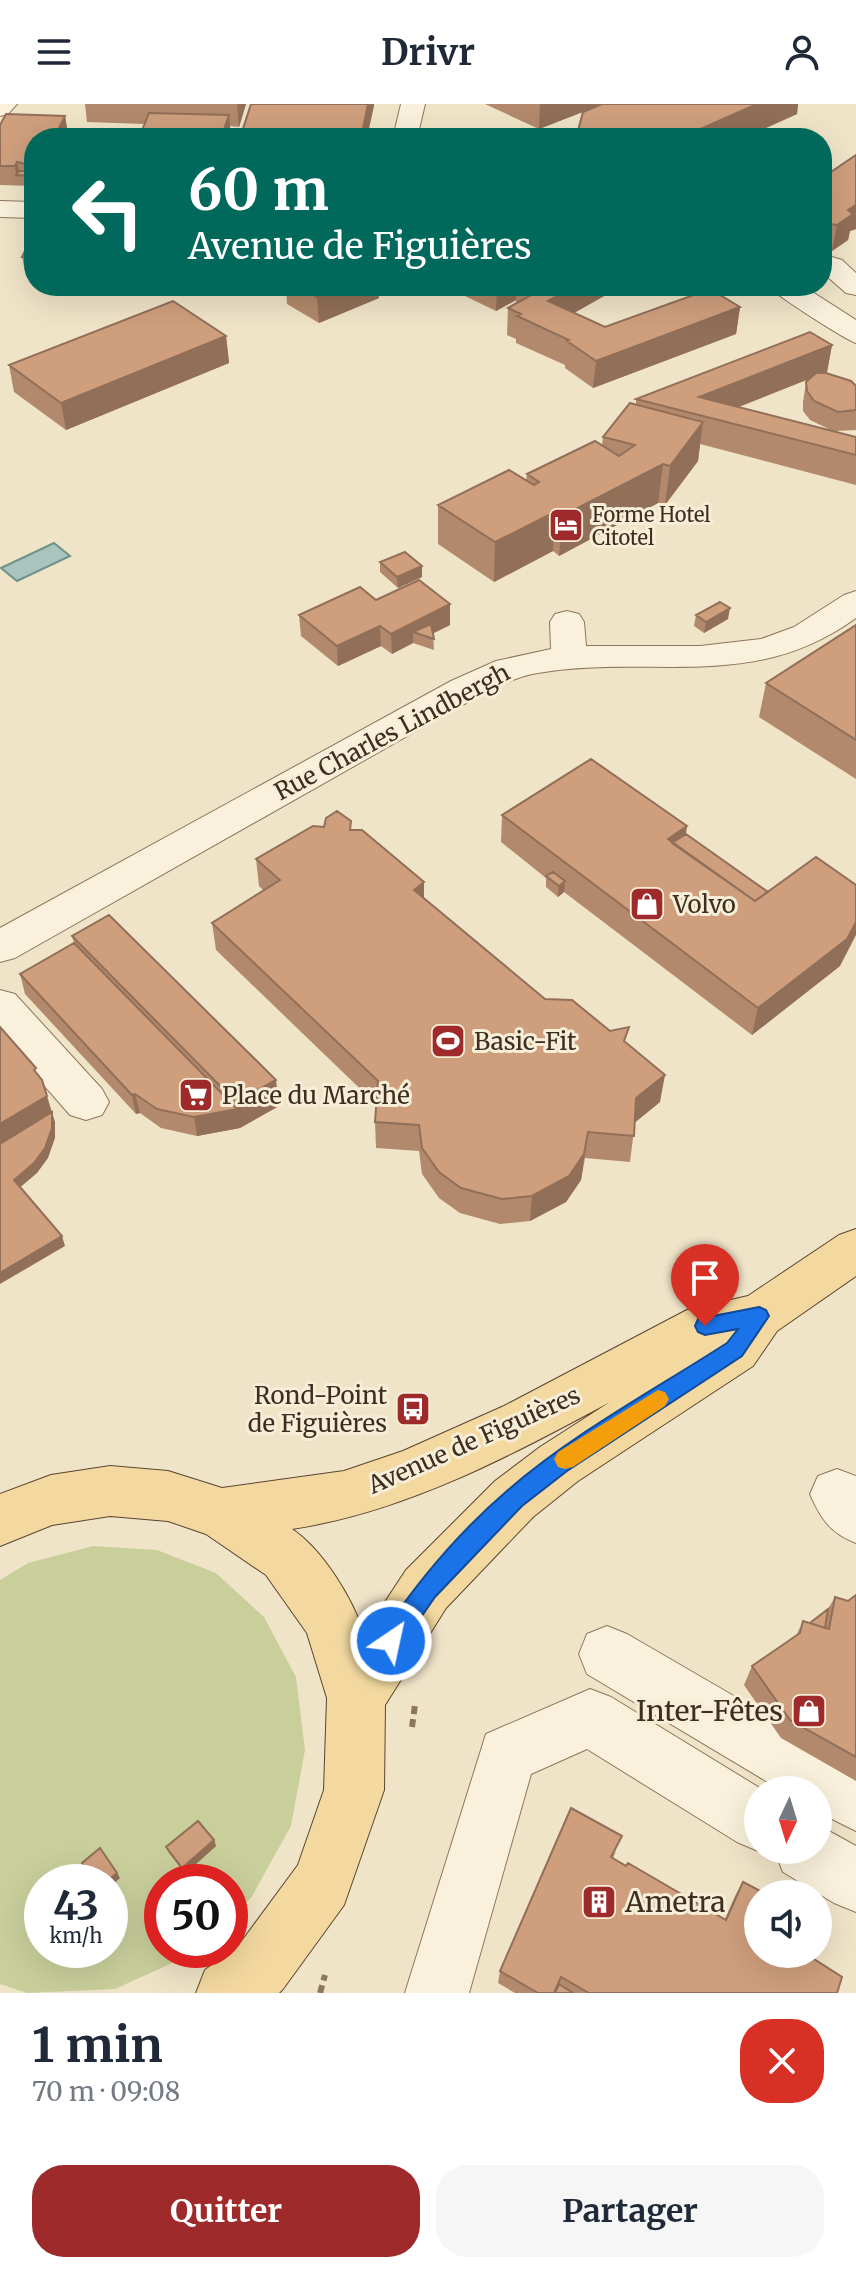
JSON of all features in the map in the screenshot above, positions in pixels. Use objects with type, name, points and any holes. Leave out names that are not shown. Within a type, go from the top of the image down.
[{"type":"main road","name":"Avenue de Figuières","points":[[356,1698],[426,1589],[514,1499],[559,1464],[735,1350],[759,1316],[856,1250]]},
{"type":"main road","name":"Avenue de Figuières","points":[[222,1514],[344,1496],[413,1472],[522,1423],[705,1326],[759,1316]]},
{"type":"main road","points":[[0,1520],[51,1500],[110,1491],[168,1496],[222,1514],[285,1556],[331,1619],[356,1698],[354,1790],[322,1883],[251,1984]]},
{"type":"street","points":[[0,109],[5,104]]},
{"type":"street","points":[[407,128],[413,104]]},
{"type":"street","points":[[2,213],[24,211]]},
{"type":"street","points":[[837,261],[856,287]]},
{"type":"street","points":[[805,296],[844,313],[856,334]]},
{"type":"street","name":"Rue Charles Lindbergh","points":[[0,947],[442,701],[503,671],[535,662],[569,659],[742,654],[800,638],[856,602]]},
{"type":"street","points":[[567,622],[569,659]]},
{"type":"street","points":[[0,1006],[86,1102]]},
{"type":"street","points":[[607,1654],[856,1801]]},
{"type":"street","points":[[437,1993],[507,1755],[590,1718],[744,1812]]},
{"type":"street","points":[[828,1864],[856,1881]]},
{"type":"green space","points":[[93,1546],[157,1550],[216,1573],[264,1617],[296,1677],[305,1750],[291,1826],[251,1898],[248,1901],[248,1864],[144,1864],[144,1968],[161,1968],[115,1989],[27,1993],[0,1984],[0,1580],[28,1563]]},
{"type":"water","points":[[54,543],[70,556],[17,581],[1,568]]},
{"type":"building","points":[[251,104],[368,104],[363,128],[243,128]]},
{"type":"building","points":[[602,104],[757,104],[703,128],[579,128],[583,112]]},
{"type":"building","points":[[149,113],[229,115],[224,128],[143,128]]},
{"type":"building","points":[[6,114],[65,116],[59,128],[24,128],[24,164],[17,162],[15,166],[0,166],[0,125]]},
{"type":"building","points":[[856,155],[856,205],[848,210],[853,214],[837,225],[832,224],[832,171]]},
{"type":"building","points":[[529,296],[557,296],[548,301],[605,327],[691,296],[722,296],[740,307],[596,361],[569,340],[517,316],[521,314],[508,308]]},
{"type":"building","points":[[173,301],[226,336],[61,403],[9,365]]},
{"type":"building","points":[[810,332],[832,345],[699,397],[856,437],[856,455],[636,399]]},
{"type":"building","points":[[816,373],[851,381],[856,386],[856,410],[838,412],[814,401],[807,391],[806,382]]},
{"type":"building","points":[[630,403],[703,422],[670,466],[663,464],[562,516],[555,512],[495,542],[438,505],[509,470],[534,485],[539,482],[527,474],[595,441],[619,456],[635,445],[603,437]]},
{"type":"building","points":[[405,552],[422,566],[397,577],[380,562]]},
{"type":"building","points":[[419,580],[450,604],[391,634],[380,626],[337,646],[299,615],[360,587],[376,600]]},
{"type":"building","points":[[720,602],[730,608],[706,622],[696,615]]},
{"type":"building","points":[[431,624],[434,639],[413,632]]},
{"type":"building","points":[[856,625],[856,740],[766,683]]},
{"type":"building","name":"Volvo","points":[[591,759],[687,826],[668,839],[755,901],[816,857],[856,885],[856,922],[847,939],[758,1008],[502,815]]},
{"type":"building","name":"Basic-Fit","points":[[337,811],[351,821],[350,830],[362,830],[424,882],[414,890],[545,999],[572,1000],[610,1031],[629,1027],[624,1041],[665,1075],[636,1098],[634,1136],[588,1132],[584,1154],[569,1176],[532,1196],[502,1199],[461,1188],[439,1172],[422,1148],[419,1125],[375,1122],[378,1081],[212,923],[280,880],[256,859],[313,826],[324,827],[326,818]]},
{"type":"building","points":[[686,834],[768,892],[755,901],[672,843]]},
{"type":"building","points":[[553,872],[565,881],[559,886],[546,876]]},
{"type":"building","points":[[109,915],[276,1080],[236,1102],[72,936]]},
{"type":"building","points":[[74,943],[237,1109],[194,1117],[157,1109],[132,1095],[20,974]]},
{"type":"building","points":[[0,1027],[36,1068],[34,1070],[42,1080],[47,1096],[0,1124]]},
{"type":"building","points":[[52,1112],[52,1128],[45,1148],[34,1163],[14,1180],[62,1236],[0,1273],[0,1144]]},
{"type":"building","name":"Inter-Fêtes","points":[[856,1595],[856,1757],[790,1720],[752,1666],[800,1633],[803,1621],[829,1629],[835,1597],[848,1601]]},
{"type":"building","points":[[828,1609],[825,1628],[810,1623]]},
{"type":"building","name":"Ametra","points":[[571,1808],[622,1836],[611,1857],[626,1866],[628,1863],[726,1920],[744,1883],[744,1968],[828,1968],[842,1977],[837,1993],[589,1993],[561,1977],[554,1993],[538,1993],[500,1971]]},
{"type":"building","points":[[198,1821],[214,1840],[187,1864],[179,1864],[166,1847]]},
{"type":"building","points":[[100,1848],[111,1864],[83,1864]]},
{"type":"building","points":[[559,1984],[573,1993],[555,1993]]},
{"type":"slow traffic","points":[[565,1459],[658,1399]]},
{"type":"place","name":"Forme Hotel Citotel","points":[[566,525]]},
{"type":"place","name":"Volvo","points":[[647,904]]},
{"type":"place","name":"Basic-Fit","points":[[448,1041]]},
{"type":"place","name":"Place du Marché","points":[[196,1095]]},
{"type":"place","name":"Rond-Point de Figuières","points":[[413,1409]]},
{"type":"place","name":"Inter-Fêtes","points":[[809,1711]]},
{"type":"place","name":"Ametra","points":[[599,1902]]},
{"type":"route","points":[[391,1641],[426,1589],[514,1499],[559,1464],[735,1350],[759,1316],[705,1326]]}]
